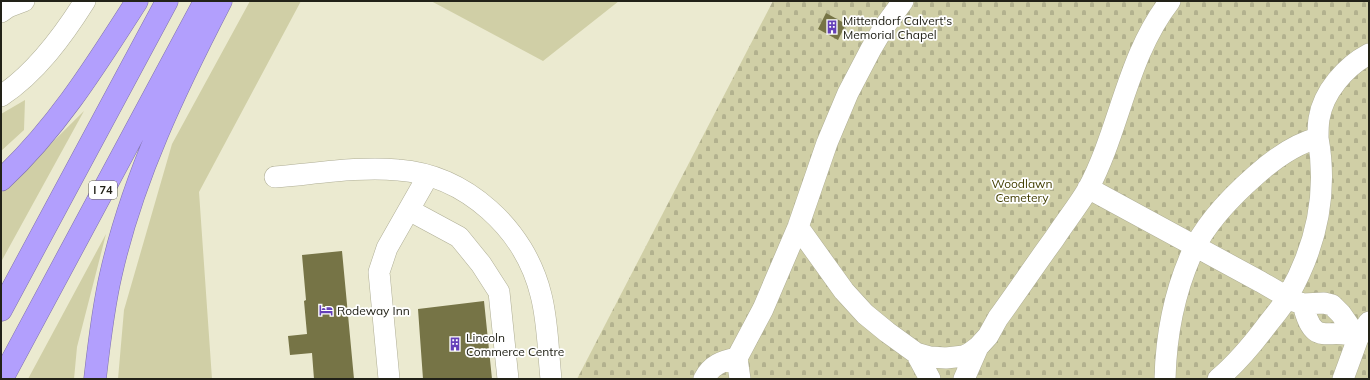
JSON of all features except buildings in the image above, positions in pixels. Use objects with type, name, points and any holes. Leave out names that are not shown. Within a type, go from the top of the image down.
[{"type":"highway","points":[[1,180],[34,147],[58,119],[89,76],[137,1]]},
{"type":"highway","name":"I 74","points":[[1,310],[167,1]]},
{"type":"highway","name":"I 74","points":[[2,379],[205,1]]},
{"type":"highway","points":[[95,379],[101,327],[111,274],[125,221],[143,167],[165,115],[221,1]]},
{"type":"street","points":[[1,12],[8,7],[24,1]]},
{"type":"street","points":[[1,96],[31,71],[54,46],[85,1]]},
{"type":"street","points":[[740,379],[737,358],[763,309],[798,227],[827,143],[848,92],[874,43],[903,1]]},
{"type":"street","points":[[798,227],[844,291],[865,314],[911,351],[930,357],[946,358],[964,356],[970,353],[988,336],[998,318],[1088,188],[1140,54],[1151,29],[1170,1]]},
{"type":"street","points":[[1218,379],[1296,301],[1301,271],[1318,221],[1322,195],[1322,174],[1318,138],[1319,118],[1324,102],[1331,89],[1345,72],[1369,54]]},
{"type":"street","points":[[1164,379],[1165,357],[1170,324],[1180,287],[1195,247],[1205,230],[1245,184],[1266,166],[1291,148],[1306,141],[1318,138]]},
{"type":"street","points":[[275,177],[377,168],[400,170],[441,180],[482,203],[495,215],[515,238],[527,258],[535,276],[541,296],[547,334],[550,379]]},
{"type":"street","points":[[389,379],[379,272],[387,248],[428,176]]},
{"type":"street","points":[[1088,188],[1296,301],[1332,305],[1341,314],[1350,327],[1359,332]]},
{"type":"street","points":[[409,210],[459,237],[481,264],[499,292],[508,379]]},
{"type":"street","points":[[1296,301],[1311,327],[1315,331],[1328,335],[1359,332]]},
{"type":"street","points":[[1343,379],[1359,332]]},
{"type":"street","points":[[964,379],[978,347]]},
{"type":"street","points":[[916,353],[930,379]]},
{"type":"street","points":[[704,379],[714,366],[725,360],[737,358]]},
{"type":"green space","points":[[250,1],[301,1],[199,192],[212,379],[118,379],[124,310],[172,144]]},
{"type":"green space","points":[[431,1],[619,1],[543,61]]},
{"type":"green space","name":"Woodlawn Cemetery","points":[[773,1],[1369,1],[1369,379],[577,379]]},
{"type":"green space","points":[[25,100],[24,130],[1,151],[1,114]]},
{"type":"green space","points":[[84,111],[1,262],[1,193]]},
{"type":"green space","points":[[106,234],[77,347],[74,379],[28,379]]},
{"type":"place","name":"Mittendorf Calvert's Memorial Chapel","points":[[832,27]]},
{"type":"place","name":"Rodeway Inn","points":[[326,310]]},
{"type":"place","name":"Lincoln Commerce Centre","points":[[455,344]]}]
